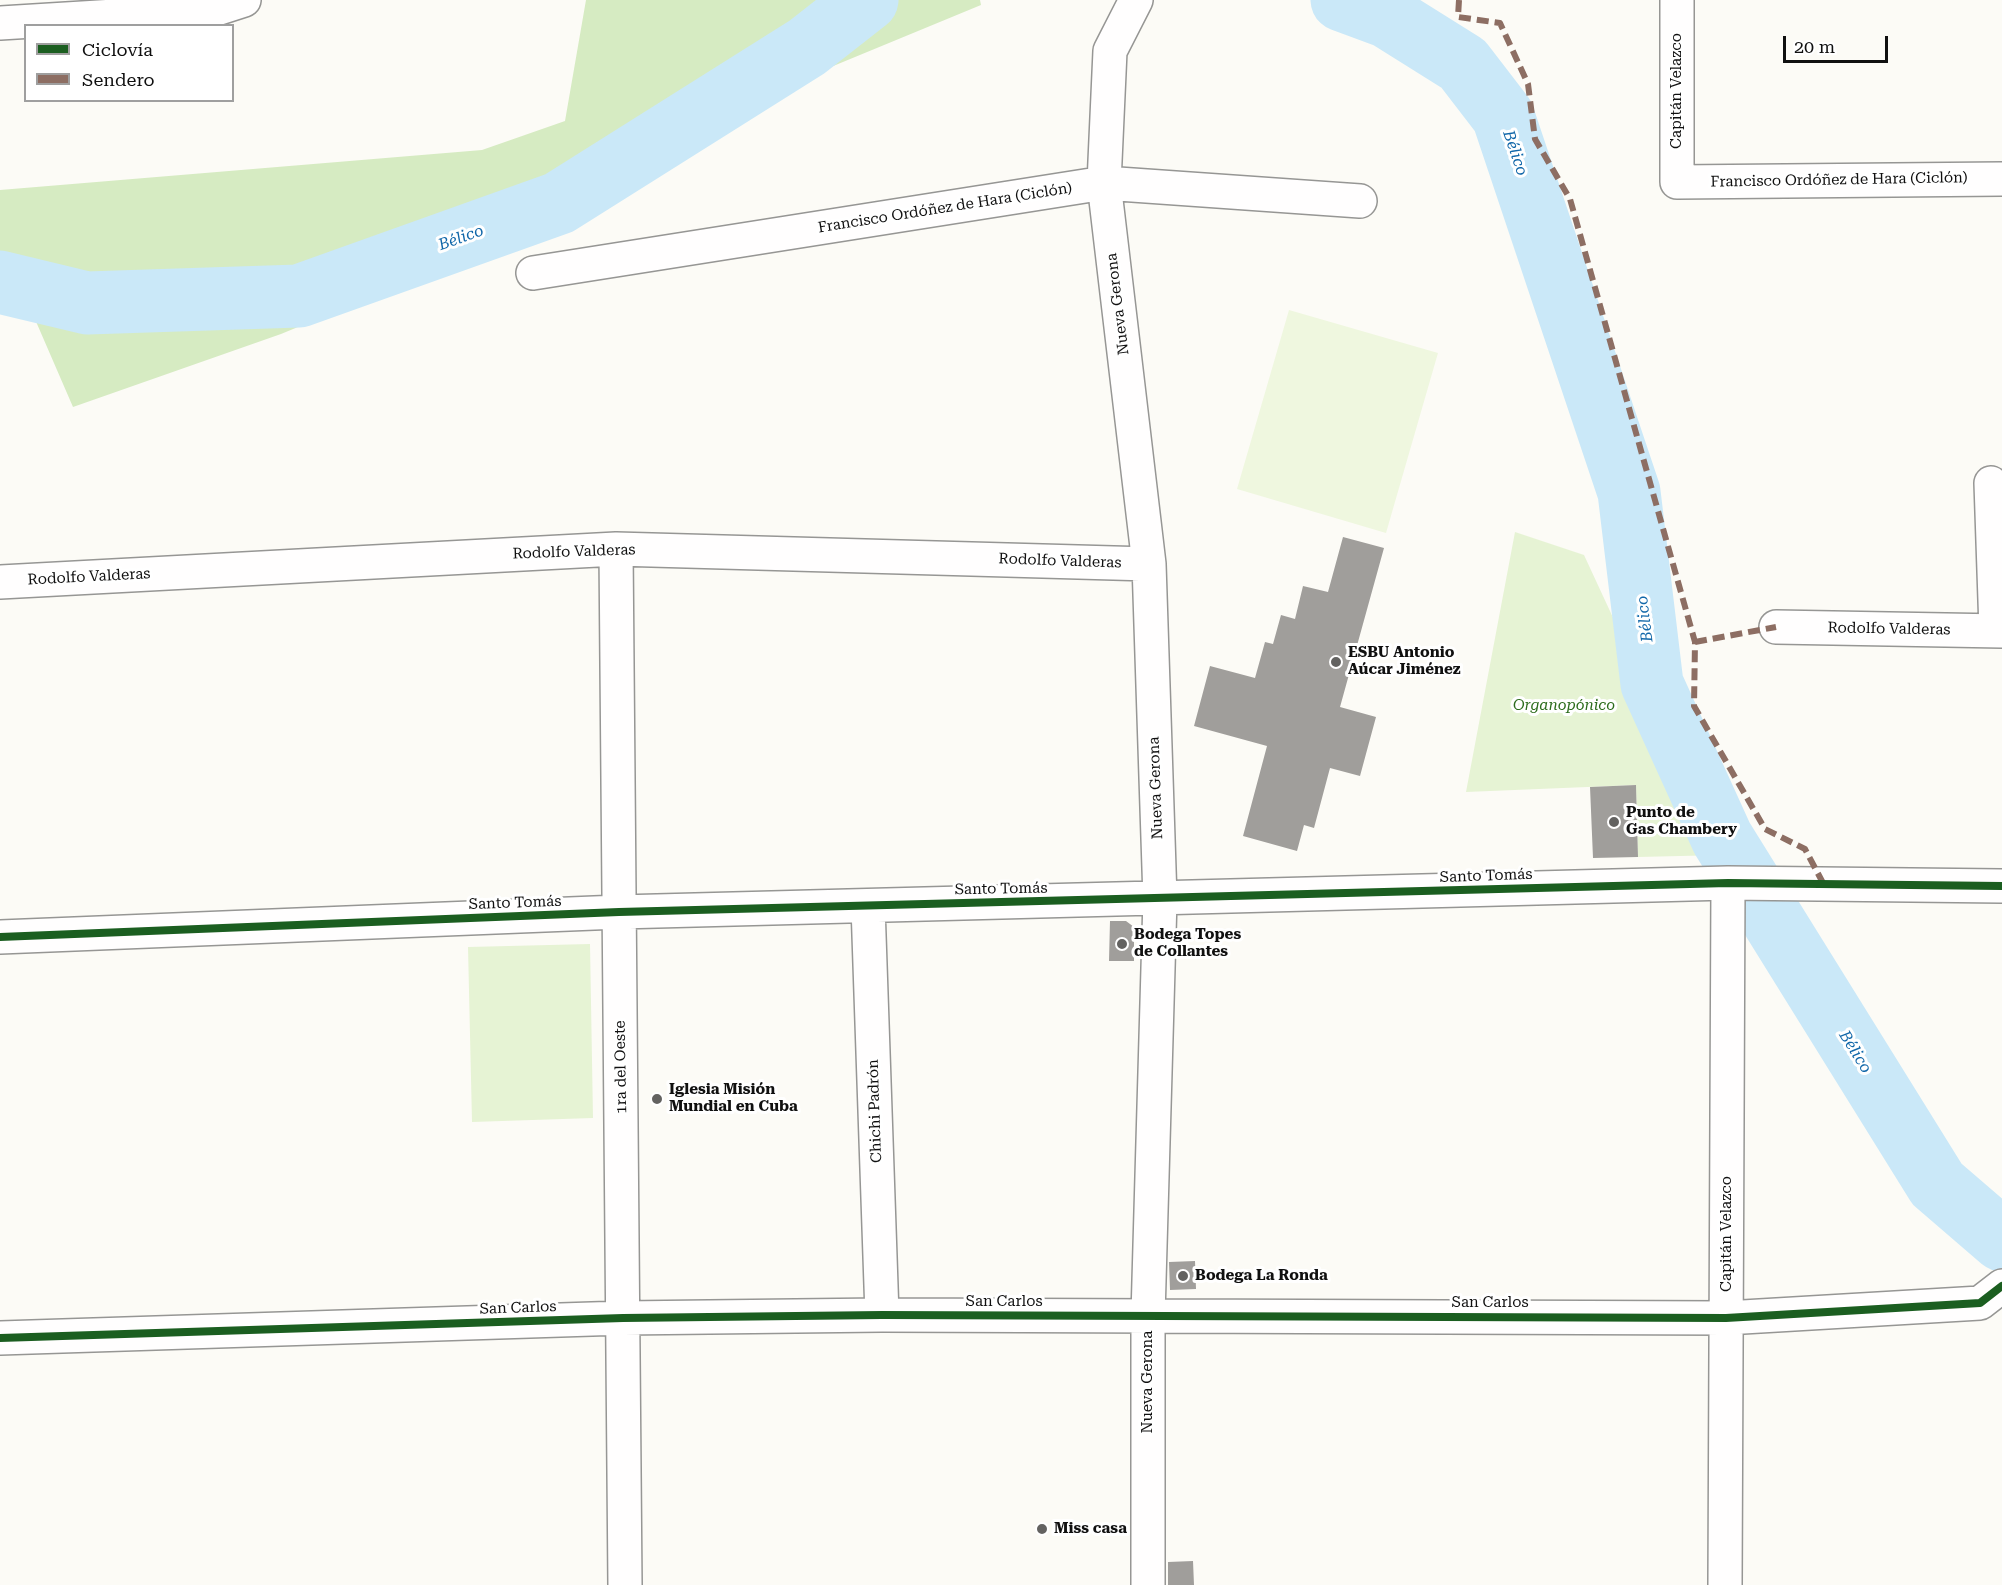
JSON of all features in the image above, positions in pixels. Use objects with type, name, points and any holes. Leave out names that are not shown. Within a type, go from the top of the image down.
[{"type":"street","points":[[0,23],[102,8],[213,10],[244,0]]},
{"type":"street","name":"Nueva Gerona","points":[[1136,0],[1110,51],[1104,183],[1149,564],[1160,899],[1148,1315],[1148,1585]]},
{"type":"street","name":"Capitán Velazco","points":[[1677,0],[1677,182]]},
{"type":"street","name":"Francisco Ordóñez de Hara (Ciclón)","points":[[1677,182],[2002,179]]},
{"type":"street","name":"Francisco Ordóñez de Hara (Ciclón)","points":[[533,273],[1104,183],[1360,201]]},
{"type":"street","points":[[1991,483],[1999,631]]},
{"type":"street","name":"Rodolfo Valderas","points":[[0,582],[616,549],[1149,564]]},
{"type":"street","name":"1ra del Oeste","points":[[616,549],[625,1585]]},
{"type":"street","name":"Rodolfo Valderas","points":[[1776,627],[1999,631]]},
{"type":"street","name":"Capitán Velazco","points":[[1725,1585],[1728,883]]},
{"type":"street","name":"Santo Tomás","points":[[0,937],[619,912],[1728,883],[2002,886]]},
{"type":"street","name":"Chichi Padrón","points":[[868,906],[882,1315]]},
{"type":"street","name":"San Carlos","points":[[0,1338],[623,1318],[1148,1315],[1726,1318],[1980,1303],[2002,1286]]},
{"type":"green space","points":[[586,0],[980,0],[981,5],[763,95],[579,211],[281,334],[73,407],[31,310],[0,310],[0,190],[482,150],[565,121]]},
{"type":"green space","points":[[1289,310],[1438,353],[1386,533],[1237,489]]},
{"type":"green space","name":"Organopónico","points":[[1515,532],[1584,555],[1723,855],[1638,857],[1636,785],[1466,792]]},
{"type":"green space","points":[[590,944],[593,1118],[472,1122],[468,947]]},
{"type":"building","points":[[1343,537],[1384,548],[1340,707],[1376,717],[1360,776],[1330,768],[1314,828],[1304,825],[1297,851],[1243,836],[1267,746],[1194,726],[1210,666],[1255,678],[1265,642],[1273,644],[1281,615],[1295,619],[1303,586],[1328,592]]},
{"type":"building","name":"Punto de Gas Chambery","points":[[1636,785],[1638,857],[1593,858],[1590,787]]},
{"type":"building","name":"Bodega Topes de Collantes","points":[[1110,921],[1126,921],[1134,927],[1134,961],[1109,961]]},
{"type":"building","name":"Bodega La Ronda","points":[[1195,1261],[1196,1289],[1170,1290],[1169,1262]]},
{"type":"building","points":[[1193,1561],[1194,1585],[1168,1585],[1168,1562]]},
{"type":"waterway","name":"Bélico","points":[[0,282],[87,303],[299,296],[559,203],[807,47],[867,0]]},
{"type":"waterway","name":"Bélico","points":[[1342,0],[1388,17],[1463,64],[1503,116],[1629,492],[1652,684],[1722,838],[1937,1184],[2002,1240]]},
{"type":"marked path","points":[[1459,0],[1458,17],[1500,23],[1528,84],[1535,139],[1570,199],[1695,642],[1694,706],[1765,829],[1805,849],[1823,883]]},
{"type":"marked path","points":[[1695,642],[1776,627]]},
{"type":"cycle path","points":[[0,937],[619,912],[1728,883],[2002,886]]},
{"type":"cycle path","points":[[0,1338],[623,1318],[882,1315],[1726,1318],[1980,1303],[2002,1286]]},
{"type":"place","name":"ESBU Antonio Aúcar Jiménez","points":[[1336,662]]},
{"type":"place","name":"Punto de Gas Chambery","points":[[1614,822]]},
{"type":"place","name":"Bodega Topes de Collantes","points":[[1122,944]]},
{"type":"place","name":"Iglesia Misión Mundial en Cuba","points":[[657,1099]]},
{"type":"place","name":"Bodega La Ronda","points":[[1183,1276]]},
{"type":"place","name":"Miss casa","points":[[1042,1529]]}]
